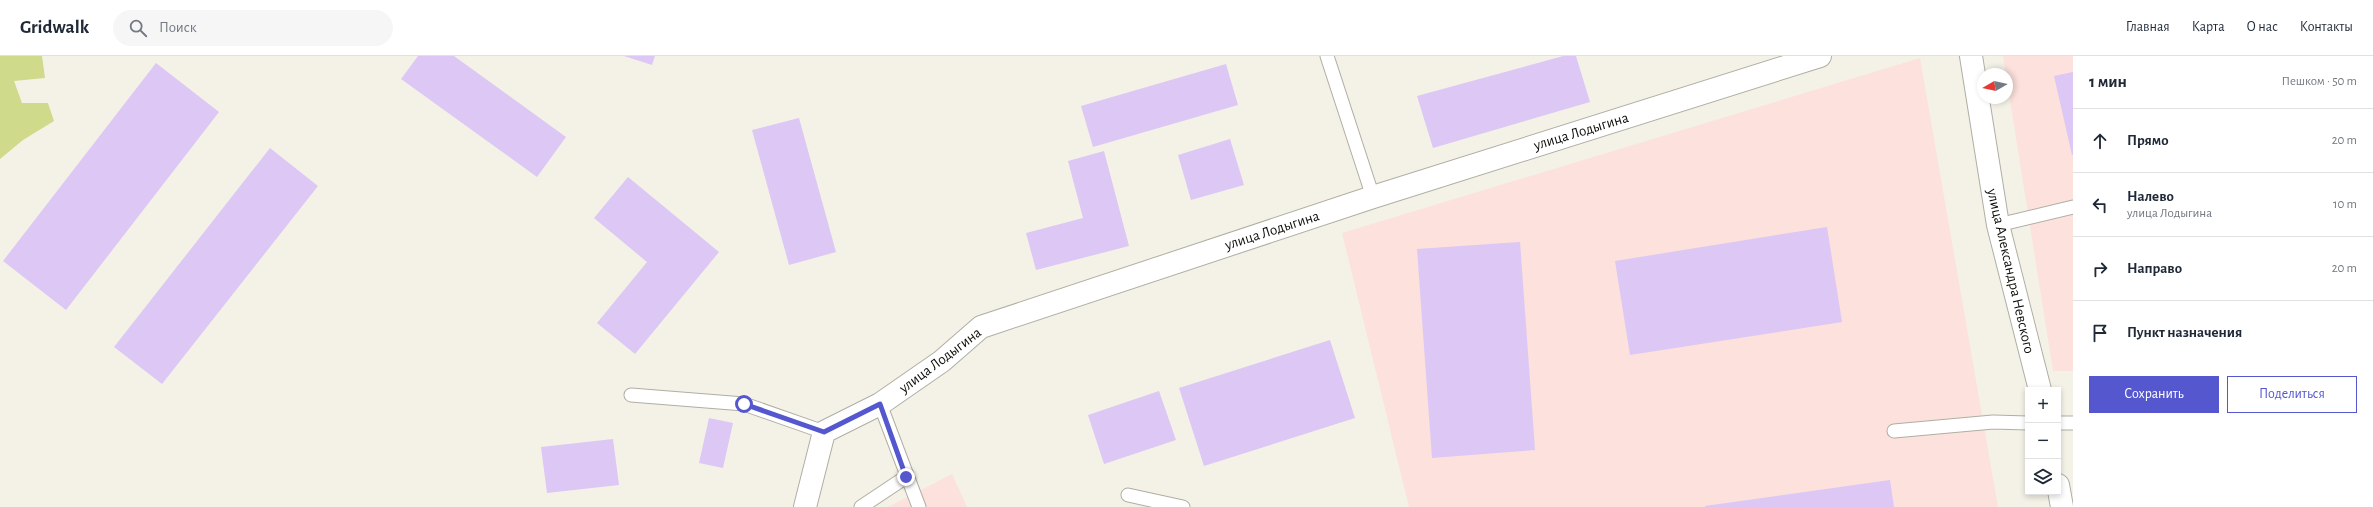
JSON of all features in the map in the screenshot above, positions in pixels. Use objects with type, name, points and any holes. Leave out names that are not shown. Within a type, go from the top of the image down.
[{"type":"street","name":"улица Лодыгина","points":[[824,432],[880,404],[942,360],[982,327],[1373,197],[1820,56]]},
{"type":"street","name":"улица Александра Невского","points":[[1971,56],[1998,225],[2039,387]]},
{"type":"street","points":[[804,507],[824,432]]},
{"type":"street","points":[[2060,495],[2062,507]]},
{"type":"lane","points":[[1327,56],[1373,197]]},
{"type":"lane","points":[[1998,225],[2073,207]]},
{"type":"lane","points":[[632,395],[744,404],[824,432]]},
{"type":"lane","points":[[880,404],[918,507]]},
{"type":"lane","points":[[1894,431],[1993,422],[2025,423]]},
{"type":"lane","points":[[2061,423],[2073,423]]},
{"type":"lane","points":[[861,507],[906,477]]},
{"type":"lane","points":[[1128,495],[1184,507]]},
{"type":"shaded area","points":[[2003,56],[2073,56],[2073,371],[2053,371],[2011,104],[2013,104],[2013,68],[2005,68]]},
{"type":"shaded area","points":[[1920,58],[1998,507],[1409,507],[1342,233]]},
{"type":"shaded area","points":[[952,474],[967,507],[888,507]]},
{"type":"green space","points":[[0,56],[42,56],[45,78],[14,81],[22,103],[48,103],[54,121],[23,140],[0,159]]},
{"type":"building","points":[[418,56],[454,56],[566,137],[537,177],[401,79]]},
{"type":"building","points":[[624,56],[655,56],[652,65]]},
{"type":"building","points":[[1563,56],[1576,56],[1590,102],[1433,148],[1417,96]]},
{"type":"building","points":[[156,63],[219,112],[66,310],[3,261]]},
{"type":"building","points":[[1226,64],[1238,105],[1093,147],[1081,106]]},
{"type":"building","points":[[2073,72],[2073,155],[2072,155],[2054,76]]},
{"type":"building","points":[[799,118],[836,252],[789,265],[752,130]]},
{"type":"building","points":[[1230,139],[1244,185],[1191,200],[1178,155]]},
{"type":"building","points":[[270,148],[318,186],[162,384],[114,347]]},
{"type":"building","points":[[1104,151],[1129,246],[1036,270],[1026,233],[1083,218],[1068,161]]},
{"type":"building","points":[[628,177],[719,252],[635,354],[597,323],[647,262],[594,218]]},
{"type":"building","points":[[1827,227],[1842,322],[1630,355],[1615,261]]},
{"type":"building","points":[[1520,242],[1535,450],[1432,458],[1417,249]]},
{"type":"building","points":[[1330,340],[1355,418],[1204,466],[1179,388]]},
{"type":"building","points":[[1159,391],[1176,440],[1104,464],[1088,415]]},
{"type":"building","points":[[709,418],[733,423],[723,468],[699,463]]},
{"type":"building","points":[[613,439],[619,485],[547,493],[541,447]]},
{"type":"building","points":[[1890,480],[1894,507],[1705,507],[1705,506]]},
{"type":"route","points":[[744,404],[824,432],[880,404],[906,477]]}]
